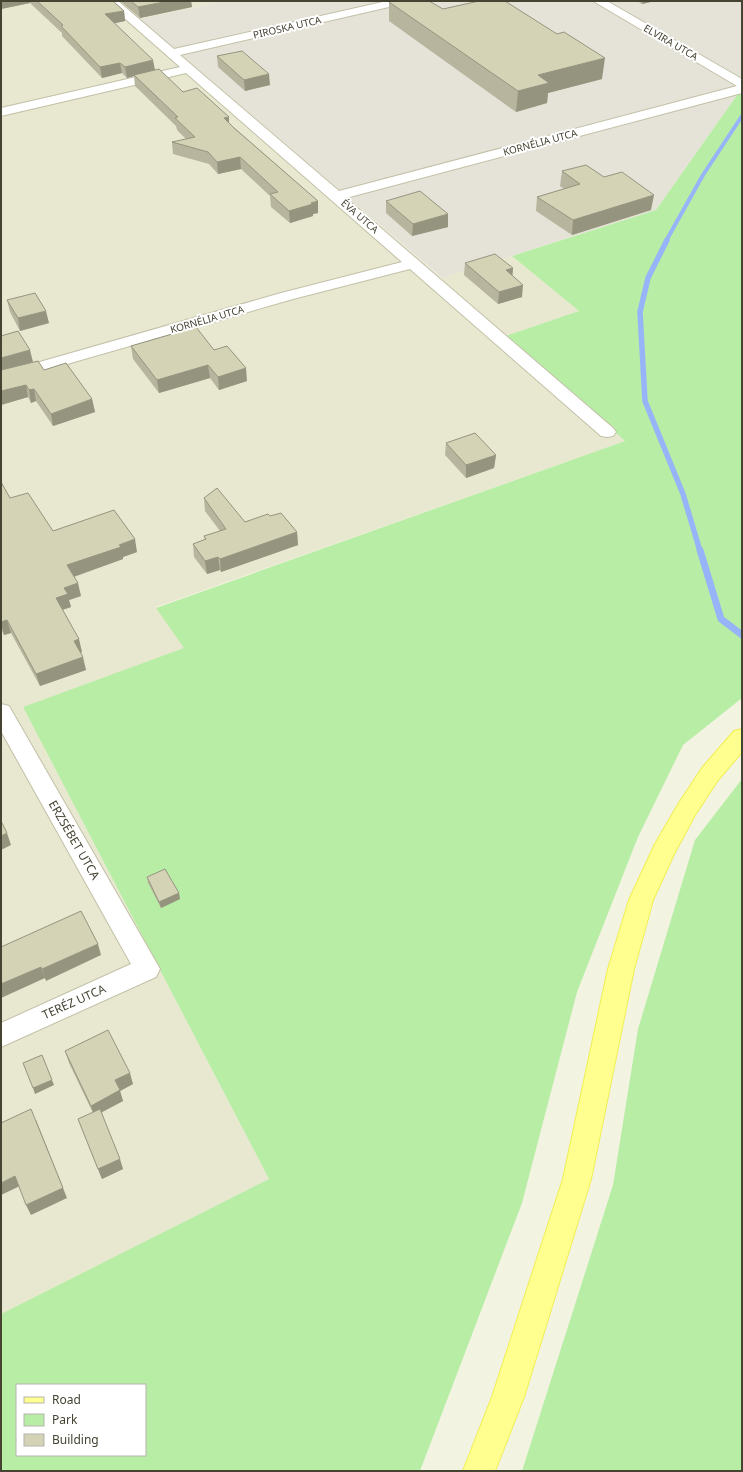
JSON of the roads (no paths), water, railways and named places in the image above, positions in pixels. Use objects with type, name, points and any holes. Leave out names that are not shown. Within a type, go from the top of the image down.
[{"type":"main road","points":[[479,1471],[508,1397],[577,1179],[621,969],[640,900],[663,851],[687,809],[710,774],[742,737]]},
{"type":"street","name":"ÉVA UTCA","points":[[111,1],[188,69],[338,196],[607,432]]},
{"type":"street","name":"PIROSKA UTCA","points":[[172,54],[402,1]]},
{"type":"street","name":"ELVIRA UTCA","points":[[599,1],[742,84]]},
{"type":"street","points":[[1,112],[188,69]]},
{"type":"street","name":"KORNÉLIA UTCA","points":[[338,196],[742,89]]},
{"type":"street","name":"KORNÉLIA UTCA","points":[[1,378],[287,296],[414,263]]},
{"type":"street","name":"ERZSÉBET UTCA","points":[[1,712],[147,969]]},
{"type":"street","name":"TERÉZ UTCA","points":[[1,1034],[147,969]]},
{"type":"waterway","points":[[666,241],[703,175],[742,116]]},
{"type":"waterway","points":[[667,240],[648,278],[640,312],[645,401],[683,494],[700,551]]},
{"type":"waterway","points":[[700,550],[721,619],[742,635]]}]
